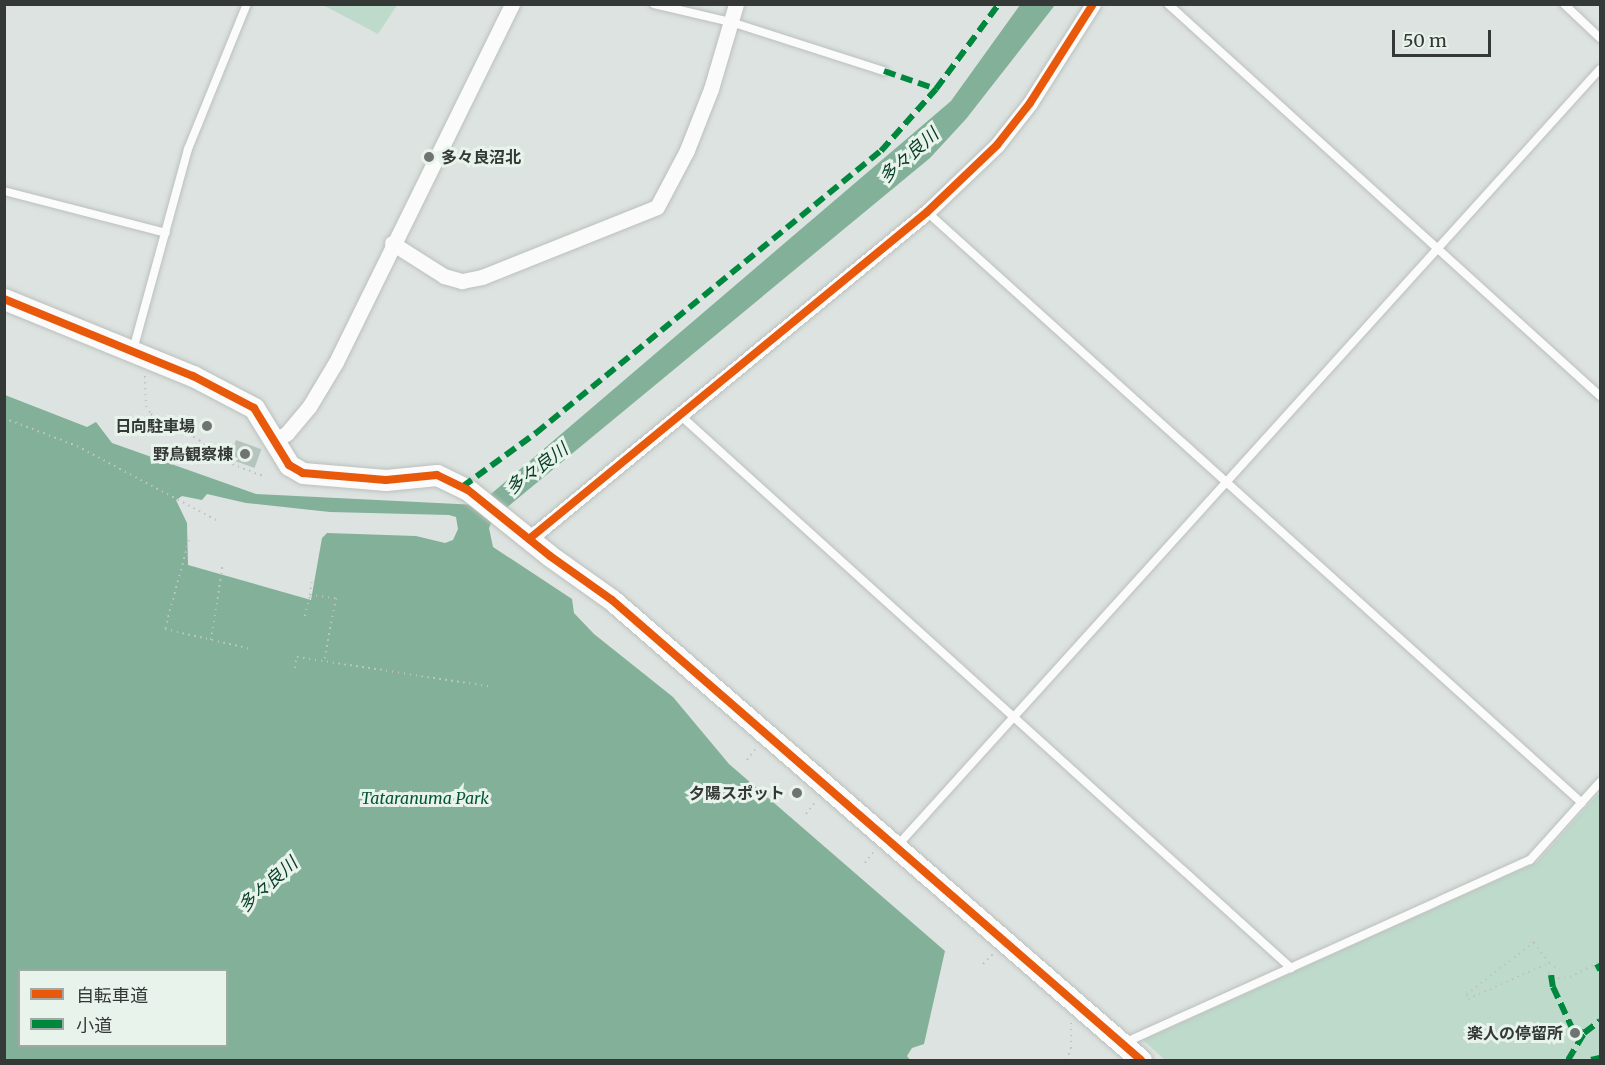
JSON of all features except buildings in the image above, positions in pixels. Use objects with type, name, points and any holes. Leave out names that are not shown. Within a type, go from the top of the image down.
[{"type":"street","points":[[276,440],[287,433],[309,407],[336,362],[392,243],[512,4]]},
{"type":"street","points":[[392,243],[444,276],[462,280],[482,277],[657,207],[687,150],[736,4]]},
{"type":"street","points":[[529,538],[681,416],[927,212],[997,145],[1036,94],[1093,4]]},
{"type":"street","points":[[4,299],[133,350],[254,408],[276,440],[289,465],[303,473],[386,480],[436,475],[468,490],[509,524],[612,600],[886,848],[1141,1060]]},
{"type":"lane","points":[[133,350],[199,117],[247,4]]},
{"type":"lane","points":[[654,4],[731,22],[884,71]]},
{"type":"lane","points":[[1168,4],[1600,396]]},
{"type":"lane","points":[[1564,4],[1600,38]]},
{"type":"lane","points":[[886,848],[1016,717],[1600,69]]},
{"type":"lane","points":[[4,191],[166,233]]},
{"type":"lane","points":[[927,212],[1582,803]]},
{"type":"lane","points":[[681,416],[1291,968]]},
{"type":"lane","points":[[1123,1044],[1530,860],[1600,782]]},
{"type":"path","points":[[145,374],[146,406],[151,414],[199,440],[221,460],[266,477]]},
{"type":"path","points":[[4,418],[77,447],[218,521]]},
{"type":"path","points":[[189,540],[165,629],[251,649]]},
{"type":"path","points":[[211,640],[223,563]]},
{"type":"path","points":[[305,616],[312,581]]},
{"type":"path","points":[[310,595],[336,598],[324,661]]},
{"type":"path","points":[[295,668],[297,657],[492,687]]},
{"type":"path","points":[[747,760],[757,747]]},
{"type":"path","points":[[806,814],[817,799]]},
{"type":"path","points":[[865,863],[886,848]]},
{"type":"path","points":[[1550,963],[1468,999],[1466,995],[1534,942],[1556,968]]},
{"type":"path","points":[[983,964],[995,952]]},
{"type":"path","points":[[1548,973],[1558,978],[1570,977],[1600,962]]},
{"type":"path","points":[[1066,1060],[1071,1048],[1071,1017]]},
{"type":"shaded area","points":[[323,5],[397,5],[378,34]]},
{"type":"shaded area","points":[[1600,792],[1600,1060],[1165,1060],[1143,1040],[1537,862]]},
{"type":"water","name":"Tataranuma Park","points":[[1020,5],[1055,5],[966,119],[930,158],[493,519],[489,528],[493,547],[572,599],[574,613],[594,634],[673,697],[729,764],[945,951],[924,1044],[912,1048],[907,1056],[910,1060],[5,1060],[5,395],[87,427],[96,422],[112,443],[256,494],[478,505],[951,101]],"holes":[[[207,494],[246,503],[330,512],[449,515],[456,517],[458,529],[453,540],[445,543],[416,536],[327,533],[322,538],[311,600],[188,565],[187,523],[176,500],[182,496],[202,500]]]},
{"type":"marked path","points":[[462,487],[536,433],[881,151],[936,89],[999,4]]},
{"type":"marked path","points":[[884,71],[936,89]]},
{"type":"marked path","points":[[1597,964],[1600,970]]},
{"type":"marked path","points":[[1551,975],[1553,987],[1572,1028],[1584,1033]]},
{"type":"marked path","points":[[1568,1060],[1584,1033],[1600,1021]]},
{"type":"marked path","points":[[1591,1060],[1600,1058]]},
{"type":"cycle path","points":[[529,539],[927,212],[997,145],[1030,103],[1093,4]]},
{"type":"cycle path","points":[[4,299],[193,376],[254,408],[289,465],[303,473],[386,480],[437,475],[468,490],[550,556],[612,600],[1141,1060]]},
{"type":"place","name":"多々良沼北","points":[[429,157]]},
{"type":"place","name":"日向駐車場","points":[[207,426]]},
{"type":"place","name":"野鳥観察棟","points":[[245,454]]},
{"type":"place","name":"夕陽スポット","points":[[797,793]]},
{"type":"place","name":"楽人の停留所","points":[[1575,1033]]},
{"type":"water label","name":"多々良川","points":[[909,156]]},
{"type":"water label","name":"多々良川","points":[[537,469]]},
{"type":"water label","name":"多々良川","points":[[268,885]]}]
